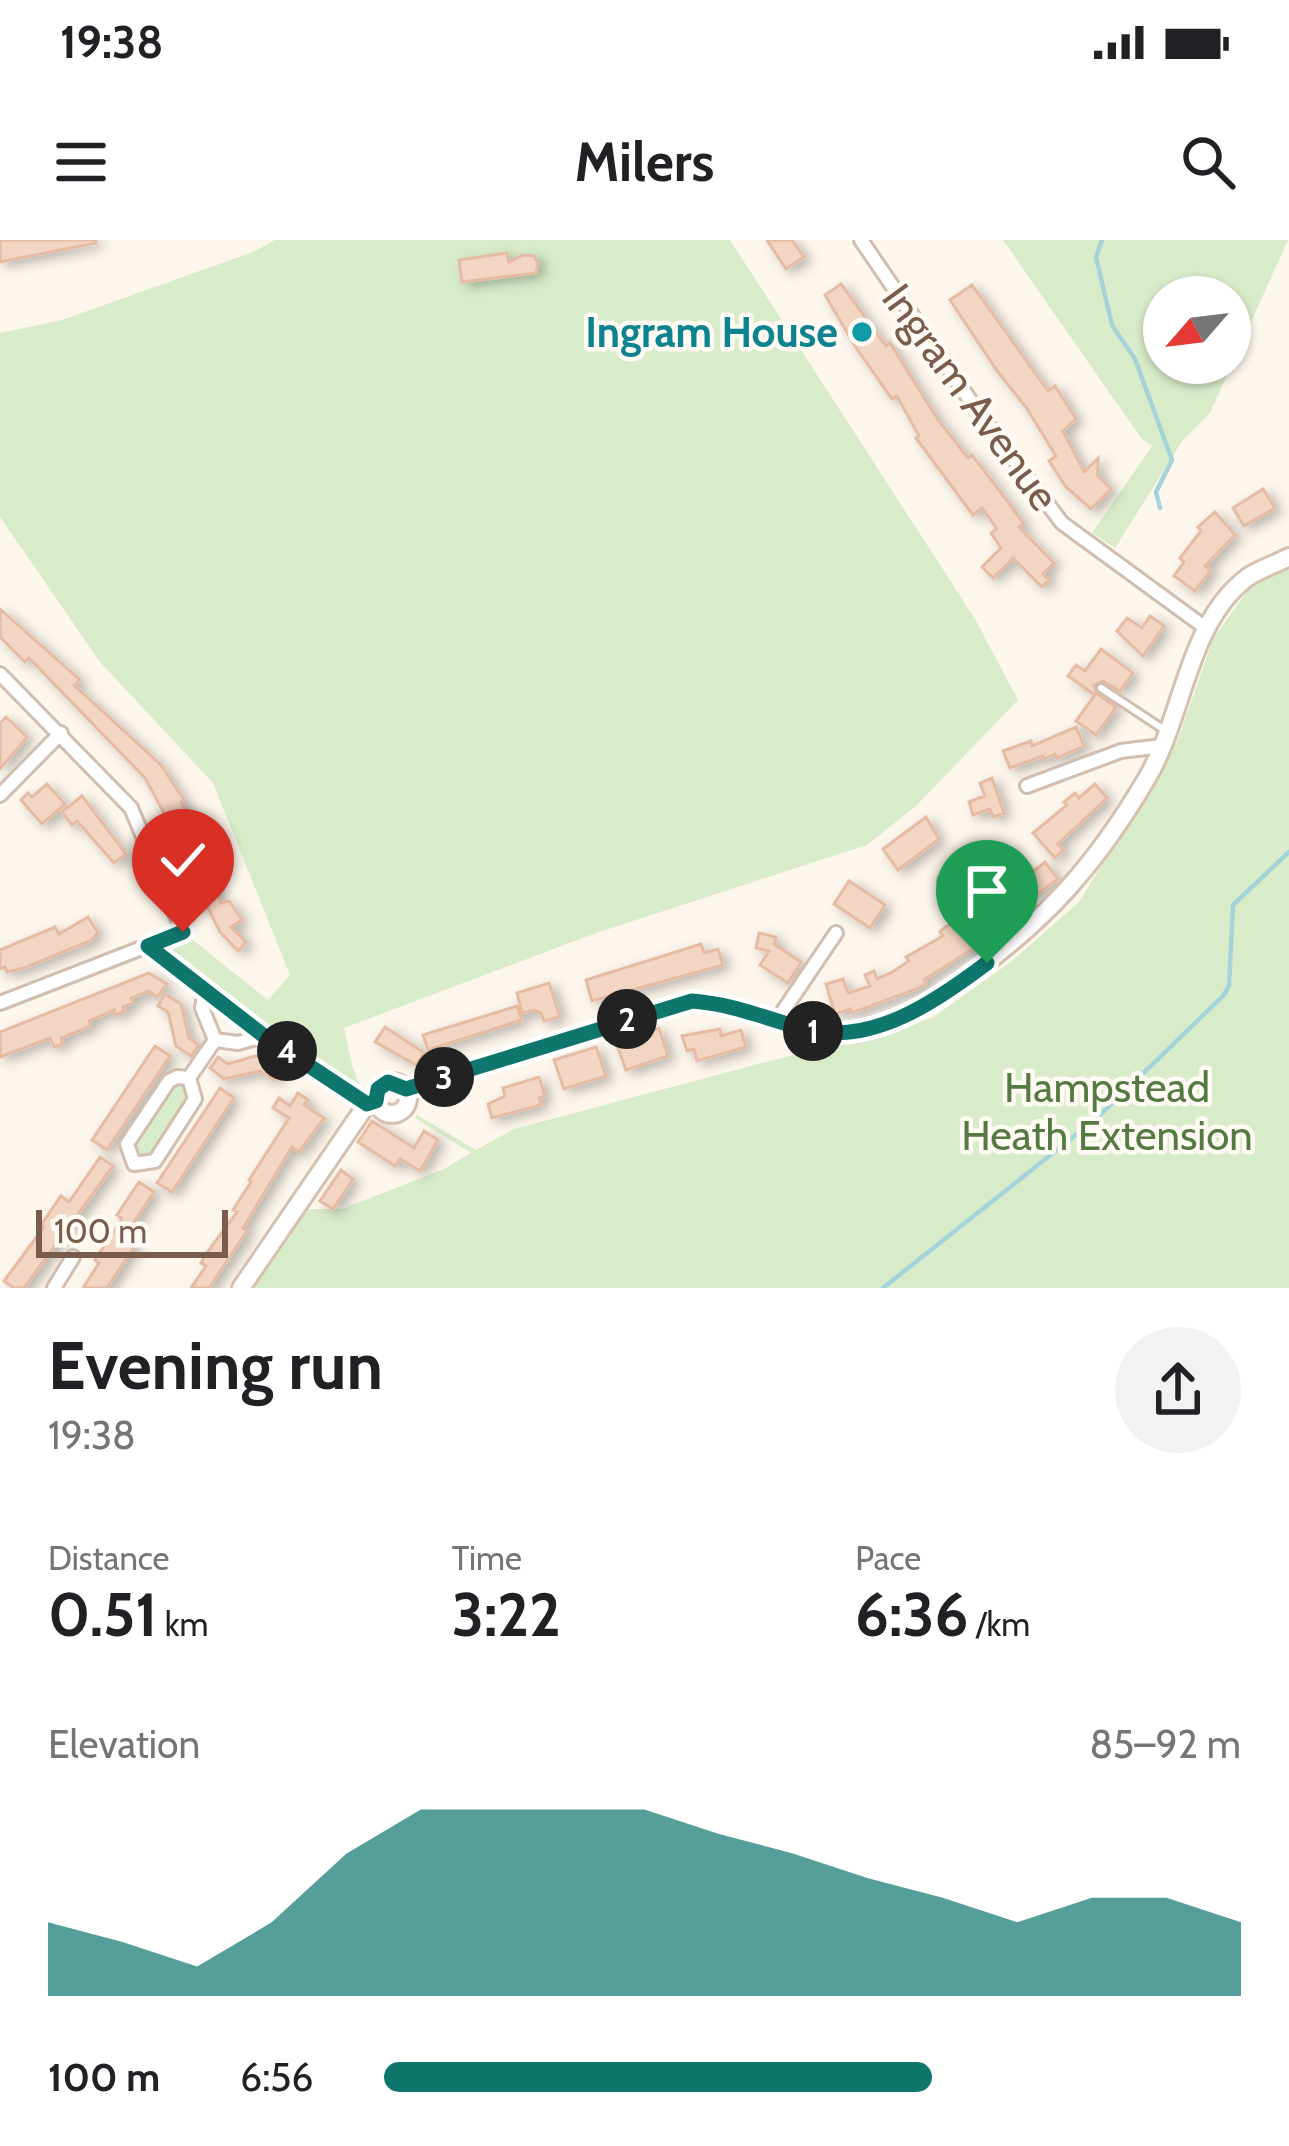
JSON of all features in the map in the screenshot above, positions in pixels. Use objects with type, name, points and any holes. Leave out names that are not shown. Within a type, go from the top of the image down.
[{"type":"street","name":"Ingram Avenue","points":[[861,240],[915,323],[1052,511],[1084,541],[1207,629]]},
{"type":"street","points":[[242,1288],[378,1089],[388,1082],[406,1089],[692,1001],[723,1003],[814,1031],[855,1033],[898,1018],[947,992],[1003,951],[1082,877],[1151,773],[1207,629],[1228,596],[1250,576],[1289,557]]},
{"type":"street","points":[[0,674],[130,808],[183,932],[0,1003]]},
{"type":"street","points":[[0,795],[61,733]]},
{"type":"street","points":[[1027,786],[1165,740]]},
{"type":"street","points":[[944,881],[1003,951]]},
{"type":"street","points":[[777,1020],[836,933]]},
{"type":"street","points":[[148,946],[264,1036],[371,1102]]},
{"type":"street","points":[[205,989],[202,1008],[215,1040]]},
{"type":"street","points":[[215,1040],[238,1043],[264,1036]]},
{"type":"street","points":[[189,1078],[195,1099],[154,1161],[134,1164],[127,1144],[169,1081],[189,1078],[215,1040]]},
{"type":"street","points":[[54,1288],[73,1257]]},
{"type":"lane","points":[[1101,688],[1165,740]]},
{"type":"green space","points":[[275,240],[730,240],[975,619],[1018,700],[916,806],[867,845],[599,932],[344,1028],[367,1104],[148,946],[183,932],[268,1000],[290,975],[213,783],[100,662],[0,517],[0,333],[62,320]]},
{"type":"green space","points":[[1003,240],[1288,240],[1251,322],[1251,276],[1143,276],[1143,384],[1223,384],[1210,413],[1183,440],[1115,548],[1092,533],[1152,446],[1141,438]]},
{"type":"green space","name":"Hampstead Heath Extension","points":[[1289,562],[1289,1288],[241,1288],[293,1209],[342,1209],[444,1169],[471,1153],[415,1118],[417,1115],[476,1150],[514,1129],[932,1018],[1012,961],[1079,902],[1177,742],[1213,639],[1256,579]]},
{"type":"green space","points":[[184,1082],[192,1094],[154,1155],[139,1157],[134,1142],[172,1085]]},
{"type":"building","points":[[0,240],[96,240],[96,243],[0,262]]},
{"type":"building","points":[[767,240],[792,240],[804,257],[786,269]]},
{"type":"building","points":[[507,253],[509,262],[534,256],[536,273],[462,282],[459,260]]},
{"type":"building","points":[[841,284],[886,346],[890,343],[938,420],[1008,502],[1024,524],[1019,527],[1054,563],[1043,574],[1049,580],[1042,587],[1013,558],[993,578],[982,567],[1001,548],[991,533],[997,529],[982,508],[973,515],[916,438],[897,396],[892,399],[857,349],[825,295]]},
{"type":"building","points":[[972,285],[1048,391],[1055,386],[1076,419],[1063,431],[1084,472],[1098,458],[1098,476],[1111,489],[1091,509],[1066,487],[1049,461],[1056,456],[1026,407],[950,300]]},
{"type":"building","points":[[1263,489],[1275,508],[1244,526],[1233,508]]},
{"type":"building","points":[[1215,512],[1235,535],[1205,566],[1211,570],[1195,591],[1174,576],[1184,562],[1180,558],[1201,531],[1198,527]]},
{"type":"building","points":[[0,609],[80,680],[74,685],[161,765],[184,800],[189,818],[196,816],[208,848],[199,851],[221,903],[229,901],[242,920],[231,927],[246,942],[238,951],[220,932],[206,904],[201,906],[185,866],[191,863],[145,778],[29,658],[25,662],[0,637]]},
{"type":"building","points":[[1150,616],[1164,626],[1143,656],[1117,631],[1127,618],[1142,628]]},
{"type":"building","points":[[1101,649],[1133,673],[1120,691],[1103,681],[1094,685],[1096,693],[1116,707],[1096,735],[1076,721],[1095,695],[1068,676],[1076,665],[1085,671]]},
{"type":"building","points":[[6,717],[27,737],[0,769],[0,723]]},
{"type":"building","points":[[1076,727],[1084,746],[1057,758],[1055,754],[1043,756],[1010,768],[1003,751],[1031,741],[1032,746]]},
{"type":"building","points":[[992,778],[1004,813],[993,817],[990,809],[973,815],[969,802],[985,796],[980,783]]},
{"type":"building","points":[[47,784],[65,804],[42,824],[21,800]]},
{"type":"building","points":[[1095,784],[1107,798],[1058,844],[1063,850],[1055,858],[1033,833],[1075,793],[1079,798]]},
{"type":"building","points":[[82,796],[126,854],[114,863],[77,821],[72,825],[62,812]]},
{"type":"building","points":[[926,817],[939,839],[898,870],[883,849]]},
{"type":"building","points":[[1045,862],[1058,879],[1035,896],[1030,889],[1011,904],[1015,910],[997,928],[982,910],[1014,887],[1003,872],[1013,864],[1024,879]]},
{"type":"building","points":[[849,881],[885,905],[870,928],[834,904]]},
{"type":"building","points":[[88,917],[98,933],[90,941],[24,968],[0,969],[0,950],[55,927],[59,934]]},
{"type":"building","points":[[965,922],[982,943],[924,980],[919,988],[852,1013],[851,1009],[835,1014],[826,984],[843,979],[848,993],[870,986],[865,975],[874,971],[877,979],[894,971],[909,961],[906,957],[943,936],[944,928],[951,924],[954,929]]},
{"type":"building","points":[[759,933],[776,937],[774,944],[801,962],[788,983],[760,965],[769,951],[756,948]]},
{"type":"building","points":[[701,944],[704,953],[718,949],[723,965],[592,1001],[586,980]]},
{"type":"building","points":[[149,973],[167,984],[157,997],[149,991],[131,998],[133,1003],[123,1007],[125,1011],[115,1015],[114,1010],[89,1021],[91,1026],[61,1038],[63,1044],[54,1047],[50,1038],[0,1057],[0,1032]]},
{"type":"building","points":[[549,983],[560,1017],[544,1021],[534,1010],[522,1013],[517,993]]},
{"type":"building","points":[[165,994],[181,1004],[189,1038],[199,1045],[191,1056],[176,1046],[168,1012],[158,1006]]},
{"type":"building","points":[[517,1006],[522,1020],[428,1050],[423,1035]]},
{"type":"building","points":[[385,1027],[424,1053],[416,1065],[375,1042]]},
{"type":"building","points":[[659,1028],[668,1056],[626,1070],[616,1042]]},
{"type":"building","points":[[720,1029],[721,1036],[741,1030],[746,1047],[697,1061],[694,1049],[687,1051],[682,1036]]},
{"type":"building","points":[[155,1046],[170,1056],[107,1150],[92,1140]]},
{"type":"building","points":[[596,1047],[606,1076],[564,1089],[554,1060]]},
{"type":"building","points":[[259,1055],[281,1070],[274,1080],[260,1071],[224,1079],[210,1068],[218,1057],[228,1064]]},
{"type":"building","points":[[539,1077],[545,1096],[539,1098],[541,1105],[492,1118],[488,1104],[505,1096],[503,1088]]},
{"type":"building","points":[[220,1088],[234,1098],[172,1192],[157,1183]]},
{"type":"building","points":[[298,1093],[308,1100],[304,1105],[324,1118],[299,1152],[292,1147],[243,1228],[247,1231],[209,1288],[191,1288],[206,1266],[201,1263],[206,1254],[237,1212],[233,1210],[249,1180],[289,1118],[273,1108],[279,1098],[290,1106]]},
{"type":"building","points":[[372,1121],[414,1148],[424,1131],[438,1140],[420,1171],[400,1159],[395,1166],[358,1142]]},
{"type":"building","points":[[100,1157],[113,1166],[24,1288],[4,1281],[61,1196],[69,1202]]},
{"type":"building","points":[[341,1170],[353,1179],[333,1209],[320,1201]]},
{"type":"building","points":[[139,1182],[154,1192],[124,1237],[135,1245],[107,1288],[83,1288],[122,1219],[117,1215]]},
{"type":"waterway","points":[[1102,240],[1096,257],[1112,325],[1135,359],[1172,460],[1156,492],[1160,508]]},
{"type":"waterway","points":[[883,1288],[1097,1118],[1224,995],[1229,985],[1233,905],[1289,852]]},
{"type":"place","name":"Ingram House","points":[[862,332]]},
{"type":"route","points":[[183,932],[148,946],[264,1036],[367,1104],[376,1101],[378,1089],[388,1082],[406,1089],[692,1001],[723,1003],[814,1031],[855,1033],[898,1018],[947,992],[987,963]]}]
